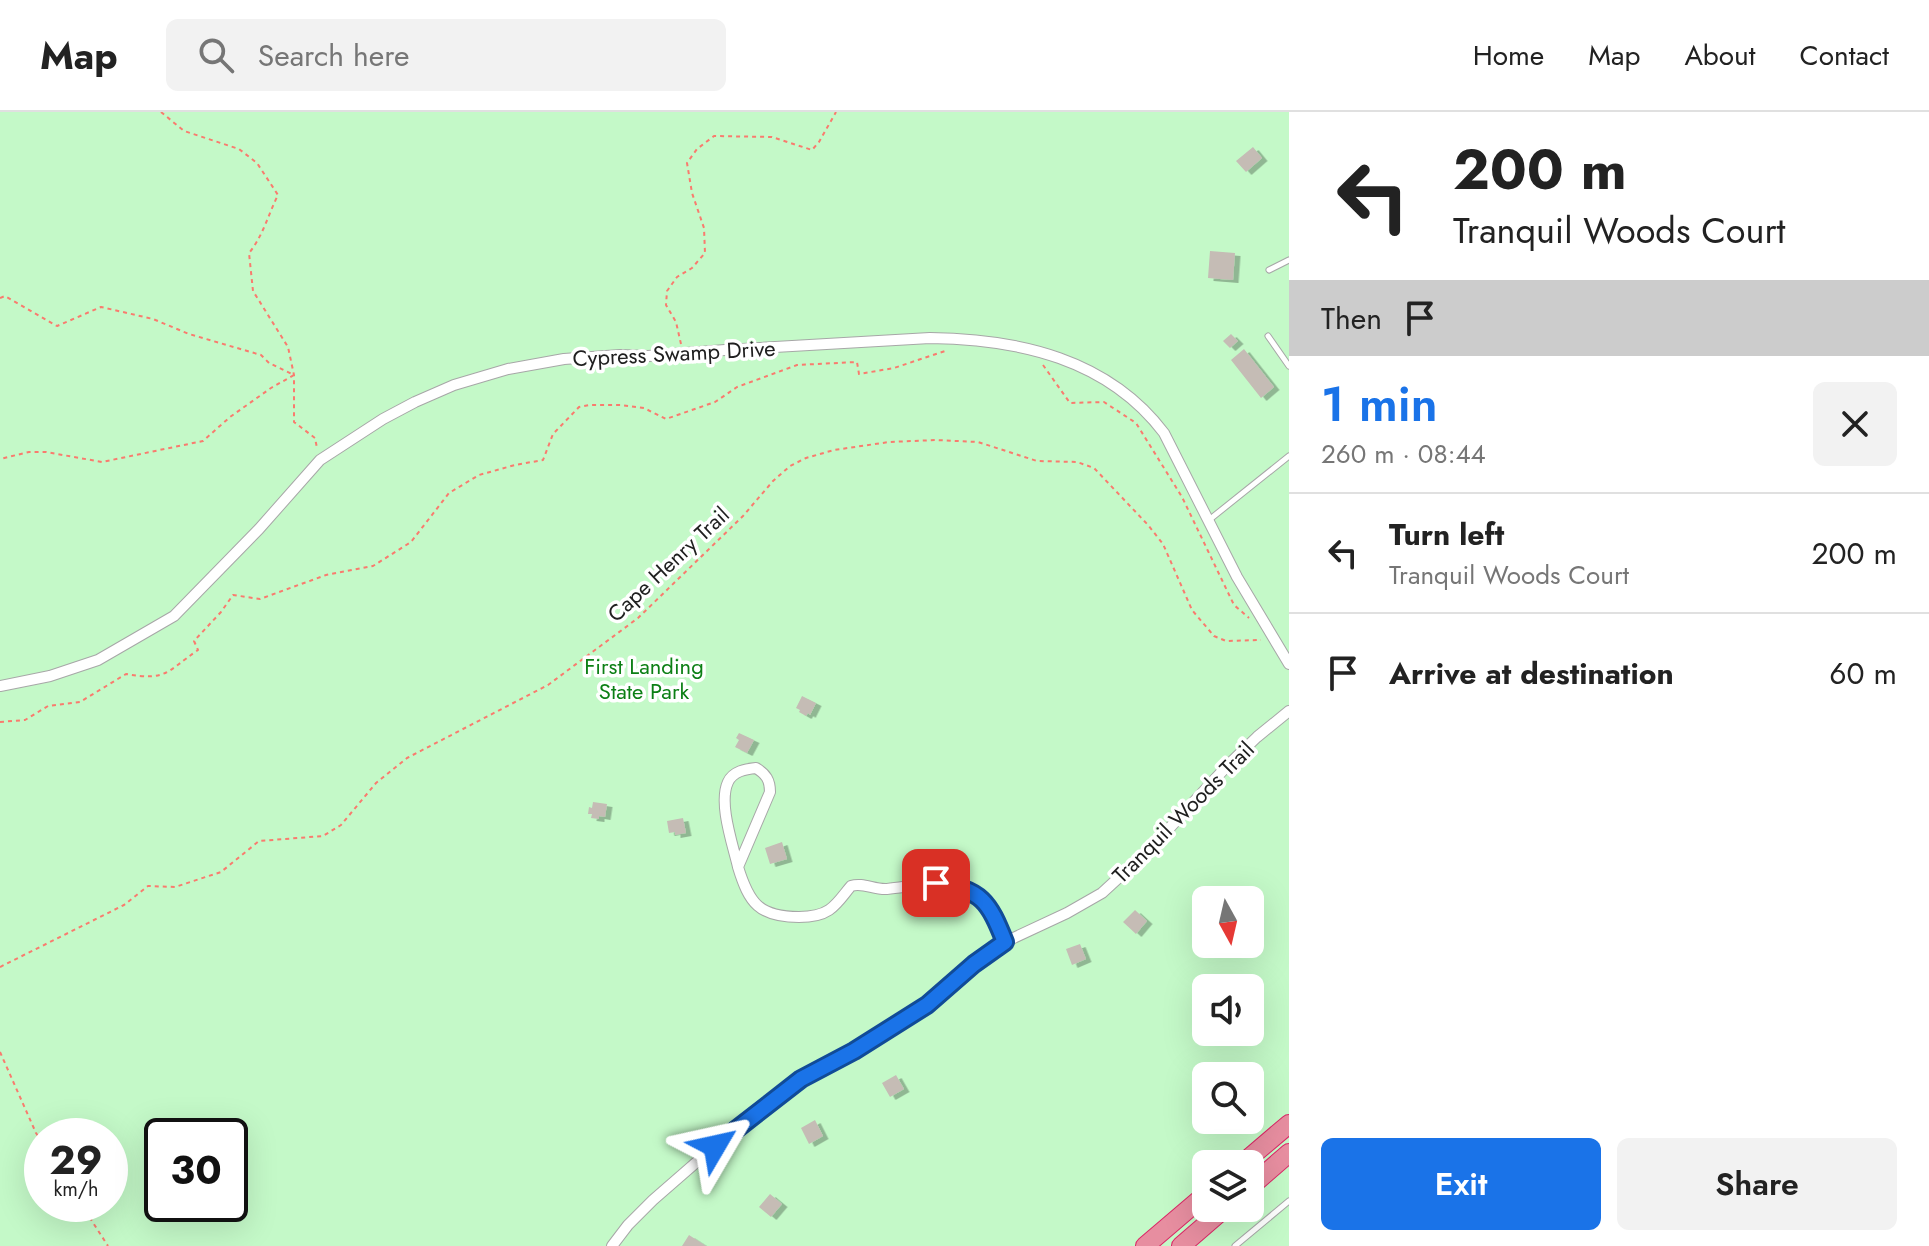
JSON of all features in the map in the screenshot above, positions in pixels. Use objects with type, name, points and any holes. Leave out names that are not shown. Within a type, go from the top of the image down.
[{"type":"highway","points":[[1258,1150],[1289,1124]]},
{"type":"highway","points":[[1264,1175],[1289,1153]]},
{"type":"highway","points":[[1145,1246],[1192,1206]]},
{"type":"highway","points":[[1181,1246],[1209,1222]]},
{"type":"street","name":"Cypress Swamp Drive","points":[[0,686],[50,676],[98,660],[174,616],[259,529],[320,460],[415,402],[480,376],[564,359],[930,338],[992,342],[1050,355],[1099,375],[1135,400],[1164,433],[1207,521],[1289,664]]},
{"type":"street","name":"Tranquil Woods Trail","points":[[612,1246],[653,1200],[715,1146],[801,1079],[854,1051],[918,1011],[1005,942],[1102,893],[1151,848],[1228,765],[1289,711]]},
{"type":"street","points":[[738,867],[770,792],[768,777],[756,768],[739,771],[732,777],[725,795],[738,867],[754,903],[771,914],[786,917],[819,915],[855,884],[884,889],[923,884],[953,885],[987,903],[1005,942]]},
{"type":"lane","points":[[1269,270],[1289,260]]},
{"type":"lane","points":[[1268,336],[1289,366]]},
{"type":"lane","points":[[1207,521],[1289,456]]},
{"type":"lane","points":[[1235,1246],[1289,1201]]},
{"type":"path","points":[[161,112],[184,131],[239,149],[257,163],[278,195],[259,241],[249,253],[253,291],[288,347],[294,375],[294,422],[315,438],[320,460]]},
{"type":"path","points":[[683,353],[676,322],[666,305],[667,291],[677,277],[692,268],[705,253],[704,228],[692,193],[687,163],[697,149],[714,136],[772,137],[812,150],[836,112]]},
{"type":"path","points":[[0,298],[5,296],[57,326],[101,307],[153,319],[189,334],[261,355],[269,363],[294,375]]},
{"type":"path","points":[[0,722],[25,720],[48,706],[80,702],[126,674],[149,678],[165,675],[198,650],[194,641],[233,595],[260,599],[326,575],[373,566],[411,542],[449,493],[479,475],[543,460],[553,434],[579,407],[621,405],[644,408],[666,419],[715,402],[737,387],[797,365],[857,362],[859,374],[894,368],[952,348]]},
{"type":"path","points":[[1041,363],[1070,403],[1104,402],[1136,423],[1182,497],[1234,605],[1254,623]]},
{"type":"path","points":[[0,459],[29,452],[46,452],[102,462],[203,441],[230,417],[294,375]]},
{"type":"path","name":"Cape Henry Trail","points":[[0,967],[124,905],[148,886],[175,887],[221,872],[259,841],[323,836],[341,825],[376,783],[407,758],[548,685],[638,618],[790,466],[834,450],[920,440],[978,442],[1037,461],[1077,462],[1094,468],[1163,544],[1192,610],[1214,636],[1226,641],[1274,640]]},
{"type":"path","points":[[0,1052],[31,1118]]},
{"type":"path","points":[[93,1222],[108,1246]]},
{"type":"green space","name":"First Landing State Park","points":[[0,112],[1289,112],[1289,1246],[0,1246]]},
{"type":"building","points":[[1253,147],[1262,158],[1246,172],[1236,161]]},
{"type":"building","points":[[1210,251],[1235,253],[1233,280],[1208,278]]},
{"type":"building","points":[[1231,334],[1238,341],[1230,348],[1223,341]]},
{"type":"building","points":[[1244,349],[1274,387],[1261,398],[1231,360]]},
{"type":"building","points":[[802,696],[816,703],[810,715],[808,713],[806,716],[796,708]]},
{"type":"building","points":[[739,733],[754,740],[747,753],[735,747]]},
{"type":"building","points":[[593,802],[607,804],[605,817],[591,818],[592,814],[588,814]]},
{"type":"building","points":[[683,818],[686,833],[669,833],[667,821]]},
{"type":"building","points":[[782,842],[787,859],[770,864],[765,848]]},
{"type":"building","points":[[1135,910],[1147,921],[1136,934],[1123,922]]},
{"type":"building","points":[[1080,944],[1086,959],[1072,965],[1066,949]]},
{"type":"building","points":[[896,1075],[904,1089],[890,1097],[882,1083]]},
{"type":"building","points":[[815,1120],[823,1136],[809,1144],[801,1128]]},
{"type":"building","points":[[770,1194],[782,1204],[771,1217],[759,1207]]},
{"type":"building","points":[[689,1235],[706,1246],[682,1246]]},
{"type":"route","points":[[715,1146],[801,1079],[854,1051],[927,1005],[1005,942],[993,913],[980,897],[953,885],[936,883]]}]
